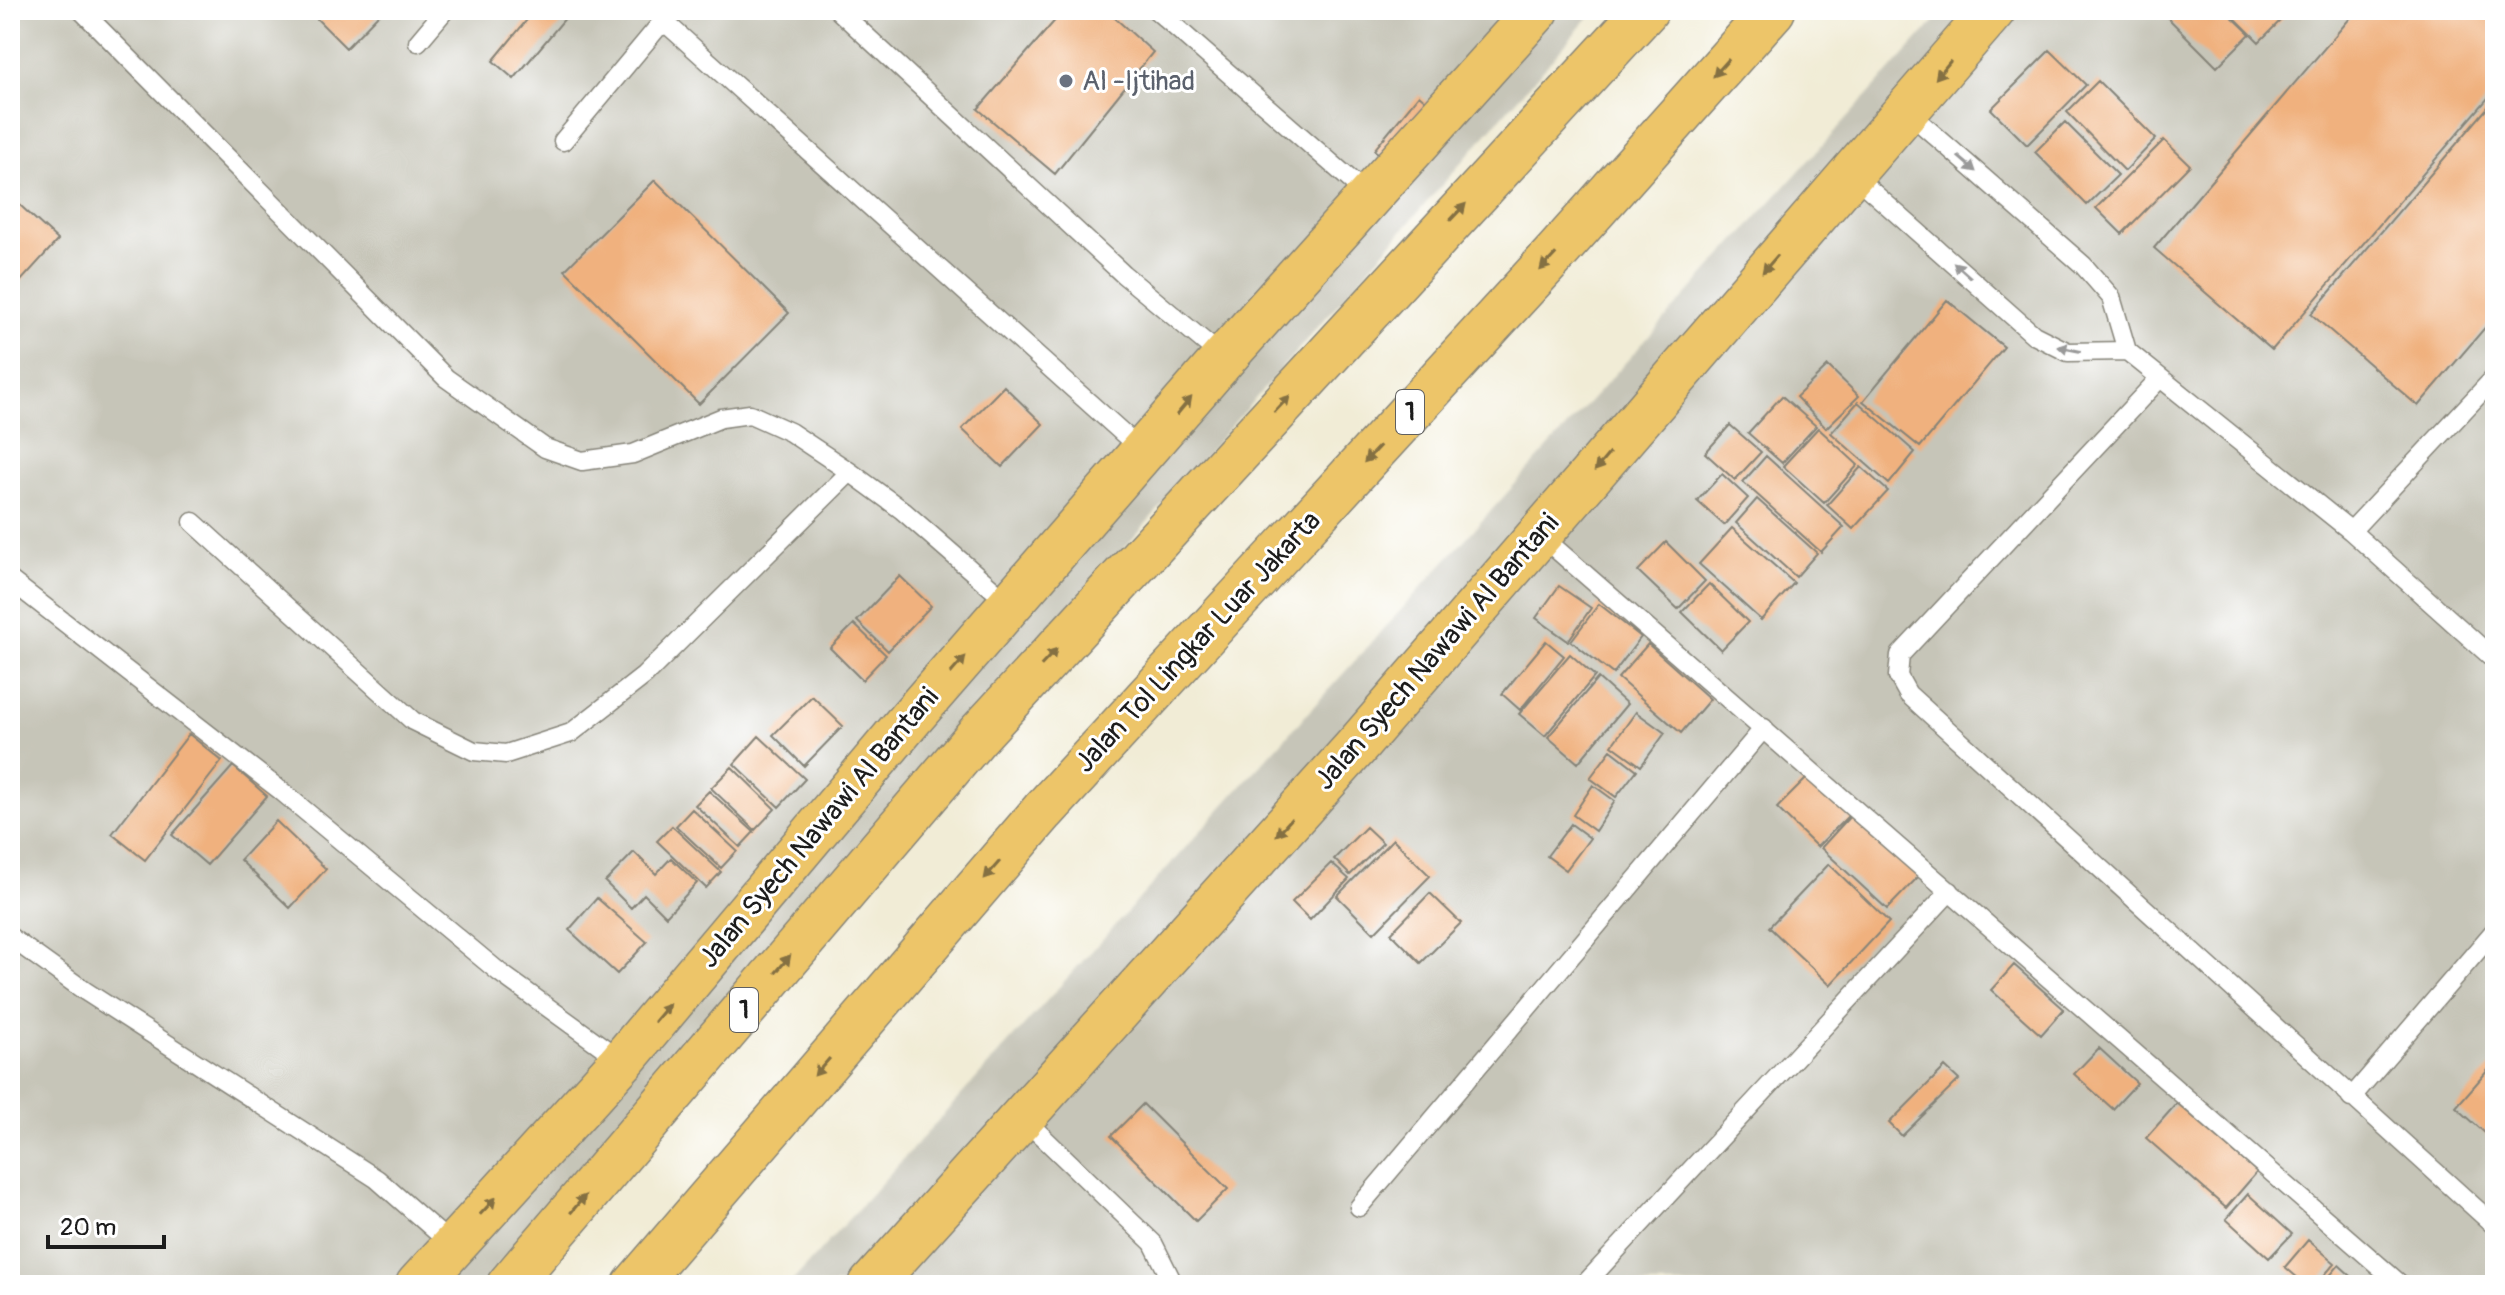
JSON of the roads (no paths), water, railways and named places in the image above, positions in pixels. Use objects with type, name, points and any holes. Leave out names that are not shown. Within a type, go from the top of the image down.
[{"type":"highway","name":"Jalan Syech Nawawi Al Bantani","points":[[418,1285],[622,1061],[1224,358],[1537,10]]},
{"type":"highway","name":"1","points":[[509,1285],[978,735],[1646,10]]},
{"type":"highway","name":"Jalan Tol Lingkar Luar Jakarta","points":[[635,1285],[1043,811],[1556,253],[1773,10]]},
{"type":"highway","name":"Jalan Syech Nawawi Al Bantani","points":[[871,1285],[1366,736],[1993,10]]},
{"type":"lane","points":[[81,10],[446,378],[545,448],[582,461],[633,454],[721,418],[750,414],[790,432],[902,510],[1011,605]]},
{"type":"lane","points":[[418,42],[445,10]]},
{"type":"lane","points":[[838,10],[1123,274],[1224,358]]},
{"type":"lane","points":[[1156,10],[1369,196]]},
{"type":"lane","points":[[563,141],[658,27],[668,25],[1145,453]]},
{"type":"lane","points":[[1908,112],[2083,265],[2111,297],[2127,351],[2158,380],[2351,531],[2495,660]]},
{"type":"lane","points":[[1850,172],[2034,335],[2068,352],[2127,351]]},
{"type":"lane","points":[[2351,531],[2495,377]]},
{"type":"lane","points":[[2158,380],[1900,655],[1898,676],[1908,694],[2495,1226]]},
{"type":"lane","points":[[193,522],[413,721],[474,751],[506,754],[571,733],[644,676],[850,472]]},
{"type":"lane","points":[[1540,535],[2401,1285]]},
{"type":"lane","points":[[10,580],[280,790],[499,972],[622,1061]]},
{"type":"lane","points":[[1359,1207],[1764,728]]},
{"type":"lane","points":[[1584,1285],[1950,891]]},
{"type":"lane","points":[[2351,1098],[2495,930]]},
{"type":"lane","points":[[10,937],[85,991],[377,1179],[452,1245]]},
{"type":"lane","points":[[1023,1118],[1153,1243],[1174,1285]]},
{"type":"place","name":"Al -Ijtihad","points":[[1066,81]]}]
